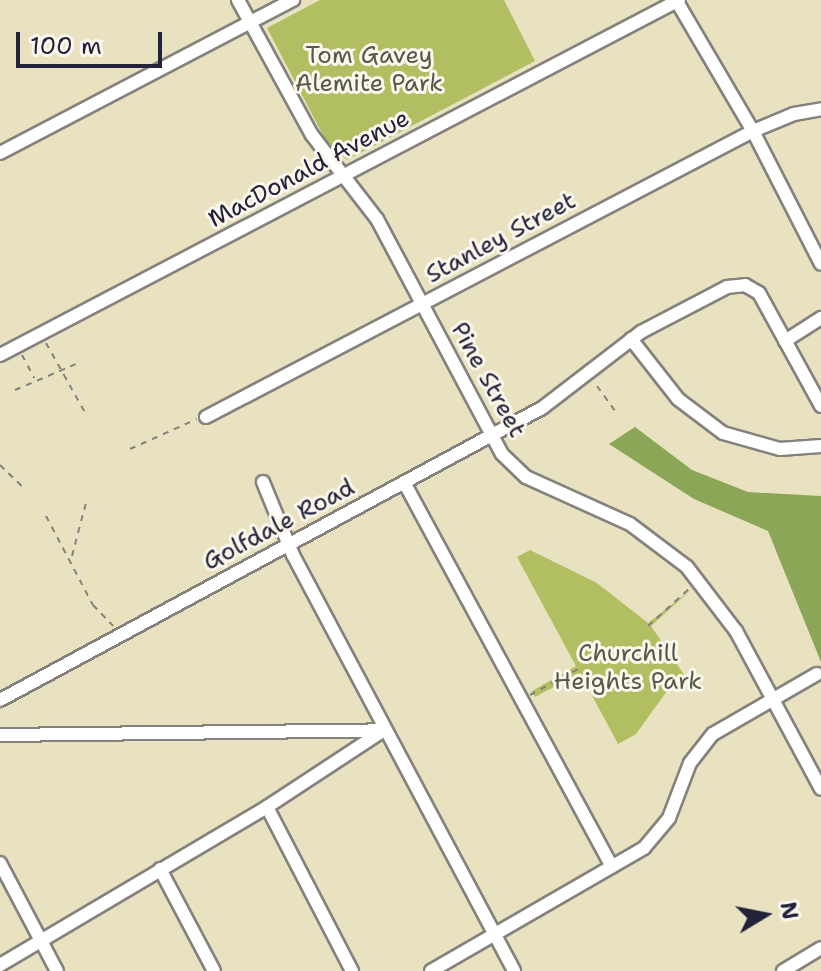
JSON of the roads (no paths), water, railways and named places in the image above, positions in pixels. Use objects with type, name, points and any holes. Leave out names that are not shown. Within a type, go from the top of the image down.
[{"type":"street","name":"Pine Street","points":[[238,0],[312,135],[346,175],[377,219],[491,436],[526,477],[630,524],[687,567],[721,608],[821,789]]},
{"type":"street","points":[[0,153],[293,0]]},
{"type":"street","points":[[677,1],[753,131],[821,264]]},
{"type":"street","name":"MacDonald Avenue","points":[[0,355],[677,1]]},
{"type":"street","name":"Stanley Street","points":[[206,417],[753,131],[794,114],[821,109]]},
{"type":"street","name":"Golfdale Road","points":[[0,700],[491,436],[575,383],[631,339],[737,284],[759,293],[821,406]]},
{"type":"street","points":[[785,341],[821,318]]},
{"type":"street","points":[[631,339],[672,393],[712,427],[759,445],[821,446]]},
{"type":"street","points":[[263,482],[288,545],[514,971]]},
{"type":"street","points":[[405,484],[612,867]]},
{"type":"street","points":[[431,971],[644,848],[664,826],[690,763],[705,742],[723,726],[817,674]]},
{"type":"street","points":[[0,735],[384,730]]},
{"type":"street","points":[[0,965],[267,807],[384,730]]},
{"type":"street","points":[[267,807],[352,971]]},
{"type":"street","points":[[0,863],[57,971]]},
{"type":"street","points":[[160,869],[214,971]]},
{"type":"street","points":[[783,971],[821,948]]},
{"type":"park label","name":"Tom Gavey Alemite Park","points":[[369,70]]},
{"type":"park label","name":"Churchill Heights Park","points":[[628,668]]}]
